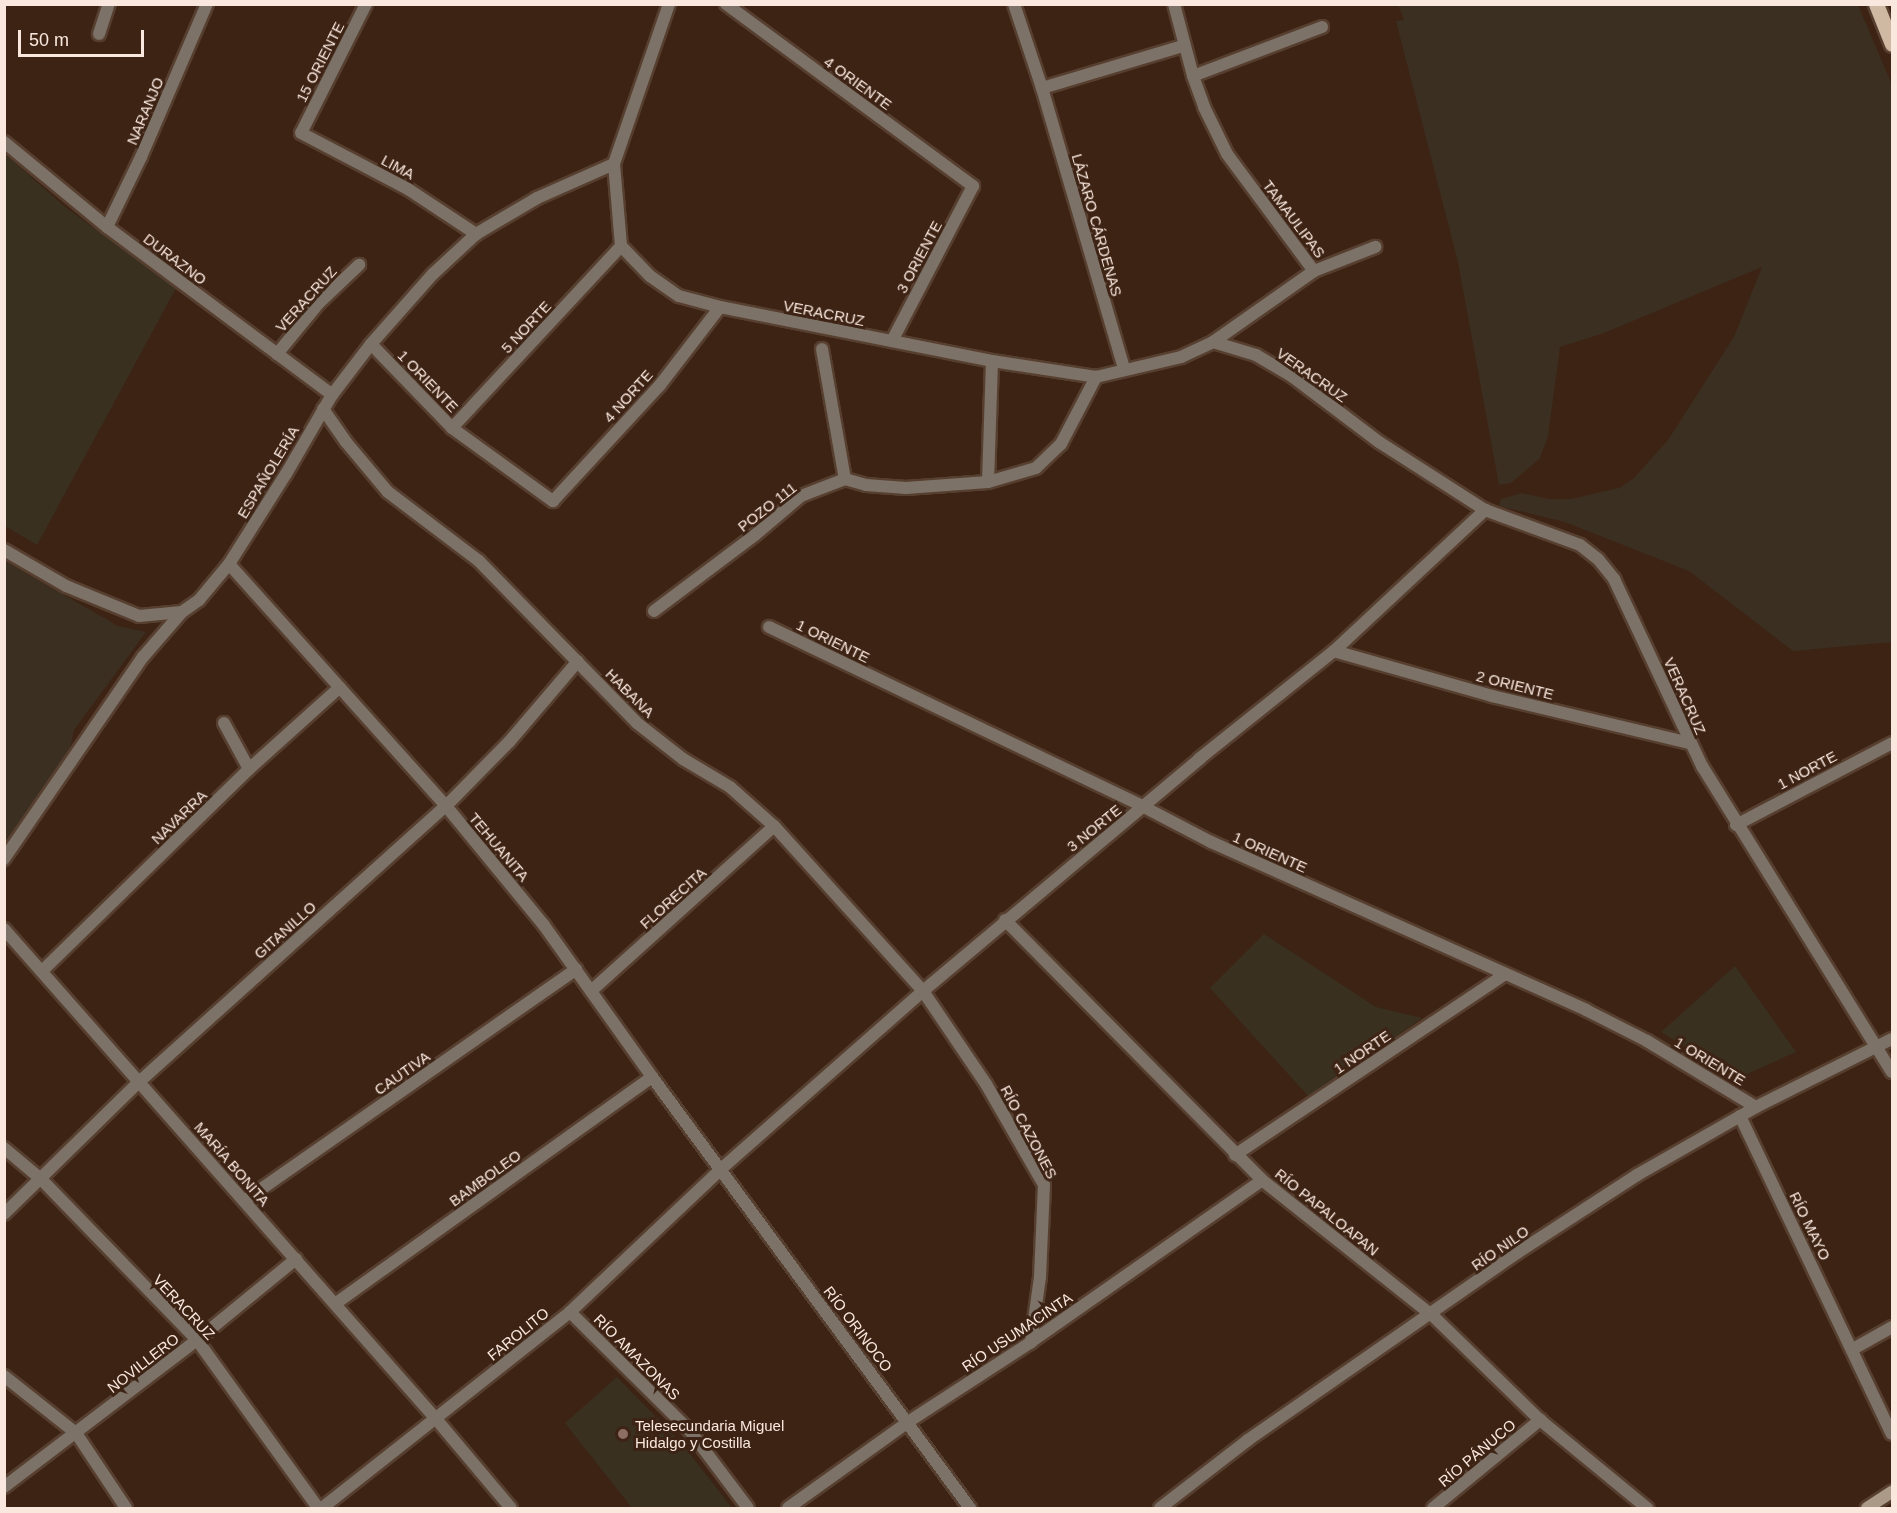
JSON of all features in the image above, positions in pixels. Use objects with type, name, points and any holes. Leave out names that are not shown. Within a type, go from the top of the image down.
[{"type":"main road","points":[[1876,4],[1893,44]]},
{"type":"main road","points":[[1867,1509],[1893,1492]]},
{"type":"street","points":[[99,34],[109,4]]},
{"type":"street","name":"NARANJO","points":[[107,228],[141,158],[207,4]]},
{"type":"street","name":"15 ORIENTE","points":[[301,133],[366,4]]},
{"type":"street","points":[[621,246],[614,164],[669,4]]},
{"type":"street","name":"4 ORIENTE","points":[[726,4],[973,186]]},
{"type":"street","name":"LÁZARO CÁRDENAS","points":[[1014,4],[1042,88],[1124,369]]},
{"type":"street","name":"TAMAULIPAS","points":[[1174,4],[1183,46],[1193,76],[1204,107],[1227,154],[1314,271],[1213,342]]},
{"type":"street","points":[[1193,76],[1322,27]]},
{"type":"street","points":[[1042,88],[1183,46]]},
{"type":"street","name":"LIMA","points":[[301,133],[408,189],[476,234]]},
{"type":"street","name":"DURAZNO","points":[[4,142],[107,228],[332,395]]},
{"type":"street","name":"ESPAÑOLERÍA","points":[[4,859],[143,657],[182,612],[199,600],[229,564],[286,474],[332,395],[371,344],[433,274],[476,234],[537,198],[614,164]]},
{"type":"street","name":"3 ORIENTE","points":[[892,341],[973,186]]},
{"type":"street","name":"VERACRUZ","points":[[621,246],[651,276],[679,296],[720,307],[992,361],[1096,377],[1181,357],[1213,342],[1256,355],[1293,377],[1379,442],[1485,510],[1580,545],[1598,559],[1614,579],[1689,743],[1736,825],[1877,1045]]},
{"type":"street","name":"5 NORTE","points":[[453,428],[621,246]]},
{"type":"street","points":[[1314,271],[1375,247]]},
{"type":"street","name":"VERACRUZ","points":[[278,354],[318,304],[359,265]]},
{"type":"street","name":"4 NORTE","points":[[553,501],[660,385],[720,307]]},
{"type":"street","name":"1 ORIENTE","points":[[371,344],[453,428],[553,501]]},
{"type":"street","points":[[822,349],[845,479],[866,485],[906,488],[988,482],[1036,468],[1061,444],[1096,377]]},
{"type":"street","points":[[988,482],[992,361]]},
{"type":"street","name":"HABANA","points":[[323,409],[346,442],[388,492],[479,561],[637,723],[683,759],[730,787],[774,826],[923,991]]},
{"type":"street","name":"POZO 111","points":[[654,611],[755,536],[801,496],[845,479]]},
{"type":"street","name":"3 NORTE","points":[[721,1169],[1005,920],[1144,807],[1199,759],[1334,651],[1485,510]]},
{"type":"street","points":[[4,550],[66,586],[139,616],[182,612]]},
{"type":"street","name":"TEHUANITA","points":[[229,564],[446,806],[576,969],[652,1077],[721,1169]]},
{"type":"street","name":"1 ORIENTE","points":[[769,627],[1144,807],[1211,842],[1505,974],[1647,1041],[1756,1107]]},
{"type":"street","name":"2 ORIENTE","points":[[1334,651],[1492,696],[1689,743]]},
{"type":"street","name":"GITANILLO","points":[[4,1214],[139,1082],[446,806],[509,741],[578,661]]},
{"type":"street","name":"NAVARRA","points":[[42,971],[249,769],[340,687]]},
{"type":"street","points":[[224,723],[249,769]]},
{"type":"street","name":"1 NORTE","points":[[1736,825],[1893,742]]},
{"type":"street","name":"FLORECITA","points":[[591,991],[774,826]]},
{"type":"street","name":"RÍO PAPALOAPAN","points":[[1005,920],[1262,1180],[1432,1315],[1540,1420],[1647,1509]]},
{"type":"street","name":"MARÍA BONITA","points":[[4,929],[436,1419],[511,1509]]},
{"type":"street","name":"CAUTIVA","points":[[244,1201],[576,969]]},
{"type":"street","name":"1 NORTE","points":[[1235,1155],[1505,974]]},
{"type":"street","name":"RÍO CAZONES","points":[[923,991],[986,1084],[1044,1185],[1040,1277],[1030,1342]]},
{"type":"street","name":"RÍO NILO","points":[[1160,1509],[1248,1440],[1432,1315],[1517,1254],[1637,1175],[1756,1107],[1893,1039]]},
{"type":"street","points":[[1877,1045],[1893,1072]]},
{"type":"street","name":"BAMBOLEO","points":[[335,1304],[652,1077]]},
{"type":"street","name":"RÍO MAYO","points":[[1740,1116],[1893,1434]]},
{"type":"street","name":"VERACRUZ","points":[[4,1148],[41,1179],[197,1340],[320,1509]]},
{"type":"street","name":"FAROLITO","points":[[320,1509],[570,1312],[721,1169]]},
{"type":"street","name":"RÍO ORINOCO","points":[[721,1169],[970,1509]]},
{"type":"street","name":"RÍO USUMACINTA","points":[[788,1509],[908,1422],[1030,1342],[1262,1180]]},
{"type":"street","name":"NOVILLERO","points":[[4,1487],[197,1340],[296,1259]]},
{"type":"street","name":"RÍO AMAZONAS","points":[[570,1312],[690,1431],[748,1509]]},
{"type":"street","points":[[1853,1349],[1893,1327]]},
{"type":"street","points":[[4,1376],[76,1434],[126,1509]]},
{"type":"street","name":"RÍO PÁNUCO","points":[[1433,1509],[1540,1420]]},
{"type":"shaded area","points":[[1398,4],[1858,5],[1892,85],[1892,642],[1793,651],[1689,571],[1565,522],[1499,506],[1501,499],[1522,493],[1549,499],[1571,499],[1619,488],[1634,478],[1668,440],[1734,337],[1762,267],[1604,333],[1560,347],[1548,436],[1540,458],[1511,483],[1499,485],[1458,262],[1396,21],[1404,20]]},
{"type":"shaded area","points":[[5,154],[64,206],[176,288],[37,545],[5,526]]},
{"type":"shaded area","points":[[5,561],[118,626],[146,632],[74,730],[63,781],[5,871]]},
{"type":"shaded area","points":[[1264,934],[1376,1007],[1422,1018],[1310,1098],[1210,988]]},
{"type":"shaded area","points":[[1735,966],[1796,1052],[1736,1079],[1661,1032]]},
{"type":"shaded area","name":"Telesecundaria Miguel Hidalgo y Costilla","points":[[617,1377],[683,1445],[732,1508],[632,1508],[565,1423]]},
{"type":"place","name":"Telesecundaria Miguel Hidalgo y Costilla","points":[[623,1434]]}]
